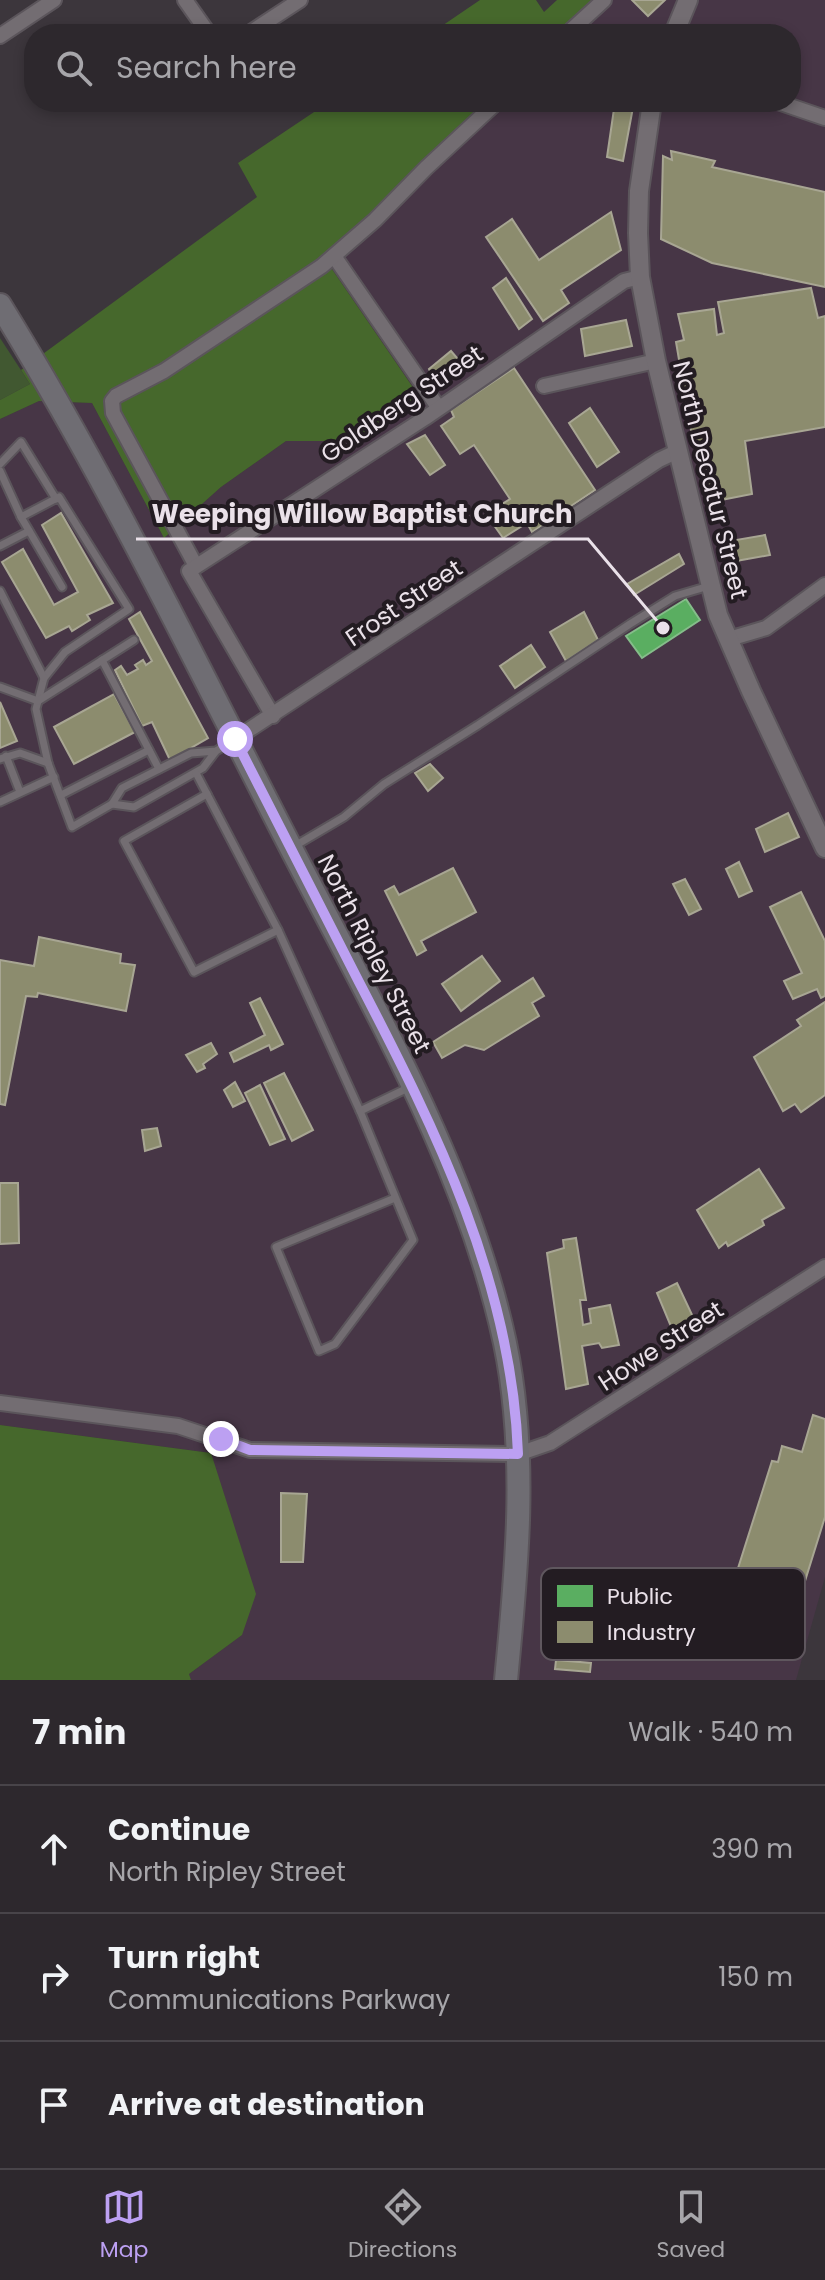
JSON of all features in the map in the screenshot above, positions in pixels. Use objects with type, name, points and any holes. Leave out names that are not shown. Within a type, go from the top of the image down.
[{"type":"main road","name":"North Ripley Street","points":[[0,305],[79,438],[179,624],[226,745],[291,849],[412,1086],[468,1214],[489,1278],[511,1382],[518,1454],[518,1526],[506,1680]]},
{"type":"street","points":[[0,36],[54,0]]},
{"type":"street","points":[[185,0],[202,24]]},
{"type":"street","points":[[578,24],[604,0]]},
{"type":"street","points":[[678,24],[688,0]]},
{"type":"street","points":[[263,24],[298,1]]},
{"type":"street","points":[[801,110],[825,118]]},
{"type":"street","points":[[273,716],[113,413],[112,401],[295,286],[334,256],[486,112]]},
{"type":"street","name":"North Decatur Street","points":[[651,112],[639,191],[640,277],[656,361],[709,586],[729,639],[825,848]]},
{"type":"street","points":[[334,256],[438,407]]},
{"type":"street","name":"Goldberg Street","points":[[193,568],[624,281],[640,277]]},
{"type":"street","points":[[544,386],[656,361]]},
{"type":"street","name":"Frost Street","points":[[226,745],[659,460],[678,451]]},
{"type":"street","points":[[729,639],[766,628],[825,585]]},
{"type":"street","name":"Howe Street","points":[[518,1454],[550,1443],[825,1267]]},
{"type":"street","points":[[0,1403],[178,1426],[250,1450],[518,1454]]},
{"type":"lane","points":[[0,464],[21,442],[56,499]]},
{"type":"lane","points":[[0,471],[21,517],[62,587]]},
{"type":"lane","points":[[21,517],[59,497],[129,609],[65,652],[44,678],[36,709],[48,763],[72,827],[112,804],[122,788],[191,753],[226,745]]},
{"type":"lane","points":[[0,546],[29,531]]},
{"type":"lane","points":[[291,849],[344,817],[384,784],[630,624],[675,596],[709,586]]},
{"type":"lane","points":[[0,591],[44,678]]},
{"type":"lane","points":[[38,701],[134,640]]},
{"type":"lane","points":[[102,660],[159,769]]},
{"type":"lane","points":[[0,687],[38,701]]},
{"type":"lane","points":[[112,804],[134,807],[196,773],[226,745]]},
{"type":"lane","points":[[61,795],[149,750]]},
{"type":"lane","points":[[20,792],[3,757],[20,753],[48,763]]},
{"type":"lane","points":[[196,773],[278,930],[360,1111],[413,1240],[335,1344],[319,1351],[276,1247],[395,1198]]},
{"type":"lane","points":[[0,802],[54,777]]},
{"type":"lane","points":[[207,794],[124,841],[194,972],[278,930]]},
{"type":"lane","points":[[360,1111],[412,1086]]},
{"type":"shaded area","points":[[594,0],[825,0],[825,1577],[805,1648],[805,1568],[541,1568],[541,1660],[802,1660],[796,1680],[191,1680],[189,1674],[242,1635],[211,1453],[0,1425],[0,419],[39,401],[92,403],[164,538],[221,487],[286,441],[357,441],[323,256],[393,195],[480,112],[801,112],[801,24],[570,24]]},
{"type":"green space","points":[[480,0],[536,0],[544,12],[557,0],[594,0],[570,24],[445,24]]},
{"type":"green space","points":[[314,112],[480,112],[393,195],[323,256],[423,402],[356,441],[286,441],[221,487],[164,538],[92,403],[39,401],[0,419],[0,400],[30,384],[21,370],[257,197],[238,163]]},
{"type":"green space","points":[[0,338],[30,384],[0,400]]},
{"type":"green space","points":[[0,1425],[211,1453],[256,1594],[242,1635],[189,1674],[191,1680],[0,1680]]},
{"type":"building: Public","points":[[686,599],[700,620],[642,658],[626,636]]},
{"type":"building: Industry","points":[[632,0],[665,0],[648,16]]},
{"type":"building: Industry","points":[[614,112],[632,112],[623,161],[607,157]]},
{"type":"building: Industry","points":[[671,151],[715,161],[712,167],[825,192],[825,287],[712,263],[661,239],[663,156],[672,160]]},
{"type":"building: Industry","points":[[611,212],[621,250],[561,290],[569,303],[543,321],[486,237],[512,219],[539,260]]},
{"type":"building: Industry","points":[[506,278],[532,319],[519,329],[493,288]]},
{"type":"building: Industry","points":[[811,288],[818,318],[825,316],[825,427],[745,441],[752,494],[711,502],[704,447],[694,448],[676,342],[684,340],[678,314],[714,309],[717,335],[724,333],[718,302]]},
{"type":"building: Industry","points":[[626,320],[632,346],[585,356],[581,329]]},
{"type":"building: Industry","points":[[451,351],[458,359],[433,377],[429,369]]},
{"type":"building: Industry","points":[[514,368],[595,490],[532,532],[527,523],[503,538],[486,514],[510,499],[474,445],[460,454],[441,426],[454,417],[451,410]]},
{"type":"building: Industry","points":[[590,408],[619,452],[597,467],[569,423]]},
{"type":"building: Industry","points":[[425,435],[445,465],[430,475],[407,444]]},
{"type":"building: Industry","points":[[61,513],[113,603],[87,615],[90,620],[72,631],[69,626],[46,638],[2,562],[23,549],[54,605],[78,592],[42,525]]},
{"type":"building: Industry","points":[[765,535],[770,555],[736,561],[736,540]]},
{"type":"building: Industry","points":[[679,554],[684,564],[634,595],[627,584]]},
{"type":"building: Industry","points":[[140,612],[208,738],[170,760],[152,722],[142,726],[115,670],[121,666],[127,675],[138,669],[135,665],[143,660],[146,665],[152,661],[129,619]]},
{"type":"building: Industry","points":[[584,612],[598,640],[566,661],[550,632]]},
{"type":"building: Industry","points":[[531,645],[545,667],[515,688],[500,666]]},
{"type":"building: Industry","points":[[114,694],[135,732],[74,764],[54,727]]},
{"type":"building: Industry","points":[[0,702],[17,741],[0,748]]},
{"type":"building: Industry","points":[[430,764],[443,778],[428,791],[415,773]]},
{"type":"building: Industry","points":[[788,813],[799,837],[765,852],[756,829]]},
{"type":"building: Industry","points":[[739,862],[752,891],[739,897],[726,869]]},
{"type":"building: Industry","points":[[453,868],[476,912],[421,941],[426,950],[417,955],[385,891],[394,886],[399,895]]},
{"type":"building: Industry","points":[[685,879],[701,909],[689,915],[673,884]]},
{"type":"building: Industry","points":[[801,892],[825,941],[825,996],[821,998],[817,989],[793,999],[784,981],[802,973],[770,907]]},
{"type":"building: Industry","points":[[39,937],[121,954],[120,963],[135,965],[126,1011],[38,993],[37,997],[26,996],[5,1105],[0,1104],[0,960],[34,966]]},
{"type":"building: Industry","points":[[482,956],[500,981],[461,1011],[442,984]]},
{"type":"building: Industry","points":[[533,978],[544,996],[532,1003],[539,1016],[484,1050],[465,1045],[442,1058],[433,1042]]},
{"type":"building: Industry","points":[[260,998],[283,1044],[271,1050],[269,1045],[234,1062],[230,1053],[265,1035],[250,1003]]},
{"type":"building: Industry","points":[[825,1002],[825,1095],[801,1112],[795,1104],[783,1111],[754,1057],[801,1026],[797,1020]]},
{"type":"building: Industry","points":[[211,1043],[217,1054],[197,1072],[186,1055]]},
{"type":"building: Industry","points":[[284,1073],[313,1130],[292,1141],[264,1083]]},
{"type":"building: Industry","points":[[235,1082],[245,1101],[233,1107],[224,1090]]},
{"type":"building: Industry","points":[[260,1085],[285,1139],[270,1145],[245,1093]]},
{"type":"building: Industry","points":[[157,1128],[161,1146],[145,1151],[142,1130]]},
{"type":"building: Industry","points":[[759,1169],[784,1208],[762,1220],[764,1225],[719,1248],[697,1210]]},
{"type":"building: Industry","points":[[0,1183],[18,1183],[19,1243],[0,1244]]},
{"type":"building: Industry","points":[[576,1238],[586,1300],[580,1300],[583,1325],[591,1323],[589,1309],[610,1305],[619,1345],[602,1348],[599,1343],[582,1346],[588,1384],[566,1389],[547,1253],[564,1248],[563,1240]]},
{"type":"building: Industry","points":[[677,1283],[694,1319],[672,1329],[657,1293]]},
{"type":"building: Industry","points":[[813,1415],[825,1419],[825,1517],[805,1581],[805,1568],[738,1568],[772,1461],[778,1462],[782,1446],[802,1452]]},
{"type":"building: Industry","points":[[281,1493],[307,1494],[303,1562],[281,1562]]},
{"type":"building: Industry","points":[[556,1660],[591,1663],[590,1672],[555,1669]]},
{"type":"place","name":"Weeping Willow Baptist Church","points":[[663,628]]},
{"type":"route","points":[[221,1439],[250,1450],[518,1454],[517,1423],[505,1344],[489,1278],[468,1214],[435,1133],[235,739]]}]
